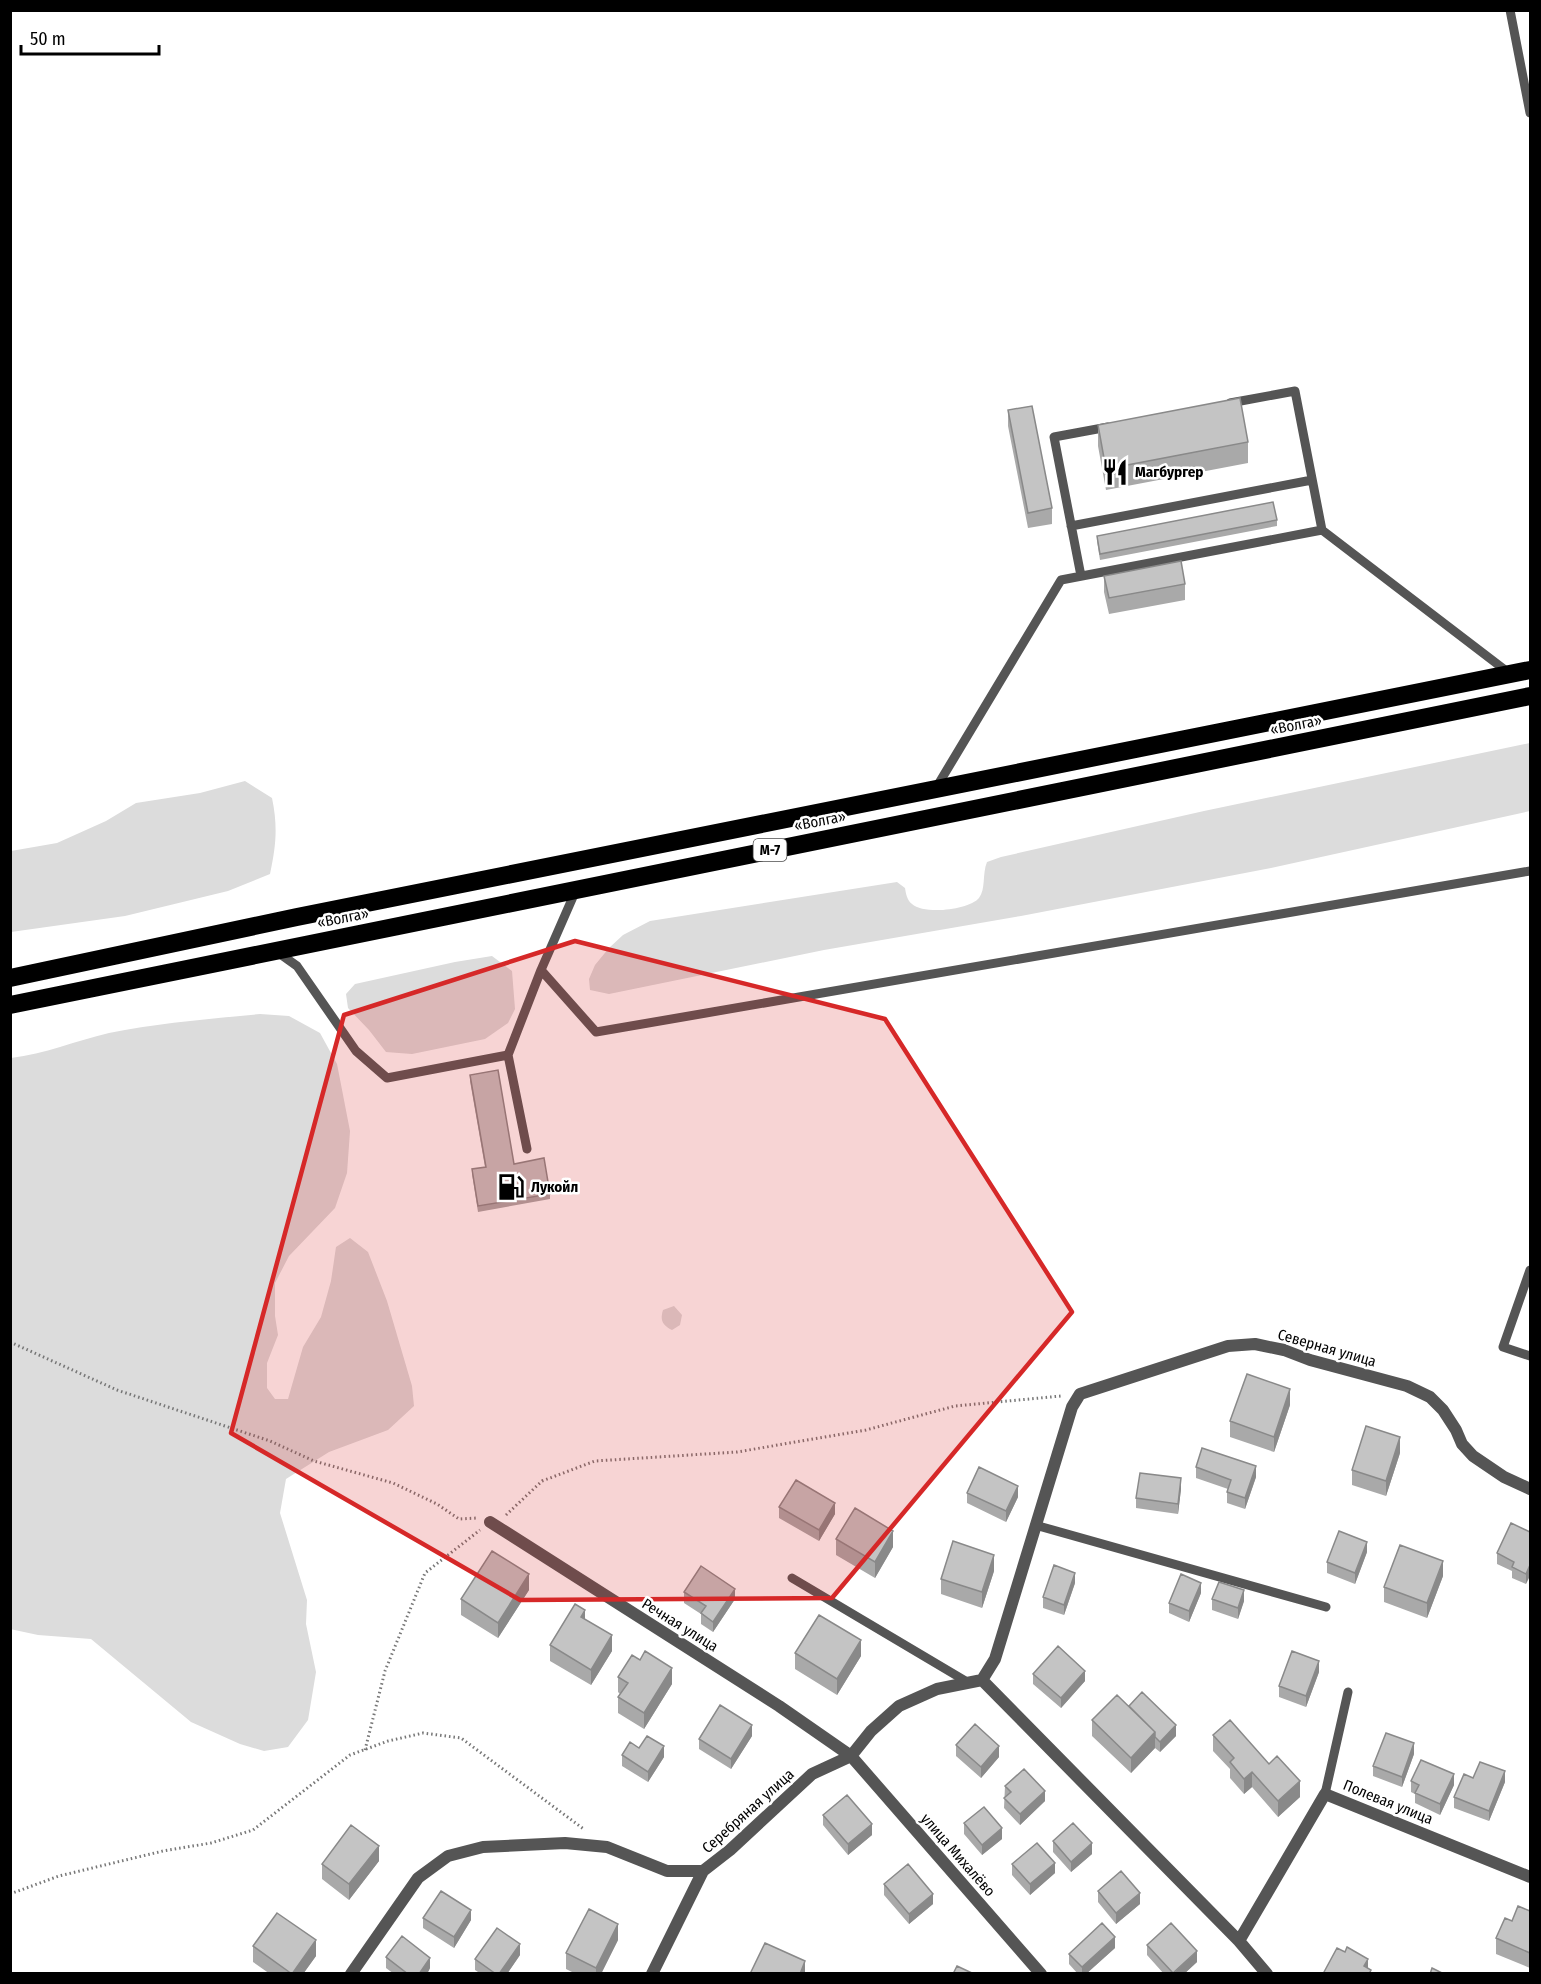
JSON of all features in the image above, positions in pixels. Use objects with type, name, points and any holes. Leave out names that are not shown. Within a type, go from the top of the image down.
[{"type":"highway","name":"«Волга»","points":[[10,978],[297,917],[1530,670]]},
{"type":"highway","name":"«Волга»","points":[[10,1005],[1530,696]]},
{"type":"street","name":"Северная улица","points":[[1080,1394],[1228,1346],[1255,1344],[1284,1350],[1310,1360],[1407,1386],[1431,1397],[1443,1410],[1462,1444],[1473,1456],[1504,1477],[1530,1489]]},
{"type":"street","points":[[851,1756],[871,1731],[899,1706],[937,1689],[982,1680],[995,1659],[1072,1407],[1080,1394]]},
{"type":"street","name":"Речная улица","points":[[490,1522],[779,1706],[851,1756]]},
{"type":"street","points":[[982,1680],[1239,1941],[1267,1974]]},
{"type":"street","name":"Серебряная улица","points":[[652,1974],[703,1871],[730,1850],[812,1774],[851,1756]]},
{"type":"street","name":"улица Михалёво","points":[[851,1756],[1041,1974]]},
{"type":"street","name":"Полевая улица","points":[[1239,1941],[1326,1794],[1530,1877]]},
{"type":"street","points":[[351,1974],[418,1878],[448,1856],[483,1847],[565,1843],[607,1847],[667,1871],[703,1871]]},
{"type":"lane","points":[[1510,10],[1530,113]]},
{"type":"lane","points":[[1215,406],[1295,391],[1322,530],[1511,674]]},
{"type":"lane","points":[[1081,576],[1054,437],[1123,424]]},
{"type":"lane","points":[[1071,526],[1312,480]]},
{"type":"lane","points":[[936,788],[1060,580],[1322,530]]},
{"type":"lane","points":[[541,970],[596,1032],[1530,871]]},
{"type":"lane","points":[[527,1149],[508,1055],[576,889]]},
{"type":"lane","points":[[274,950],[297,966],[356,1051],[387,1078],[508,1055]]},
{"type":"lane","points":[[1530,1270],[1503,1347],[1530,1356]]},
{"type":"lane","points":[[1035,1525],[1326,1606]]},
{"type":"lane","points":[[792,1578],[969,1683]]},
{"type":"lane","points":[[1326,1794],[1348,1692]]},
{"type":"path","points":[[10,1342],[117,1390],[270,1441],[314,1461],[393,1482],[437,1504],[459,1519],[470,1517],[490,1522]]},
{"type":"path","points":[[365,1750],[386,1671],[425,1573],[490,1522],[504,1516],[542,1481],[595,1461],[737,1452],[866,1430],[955,1406],[1080,1394]]},
{"type":"path","points":[[10,1894],[59,1876],[163,1851],[211,1844],[253,1830],[350,1755],[388,1741],[423,1733],[461,1738],[607,1847]]},
{"type":"highlighted area","points":[[575,941],[885,1019],[1072,1312],[832,1598],[520,1600],[231,1433],[344,1015]]},
{"type":"shaded area","points":[[1530,743],[1530,811],[1271,868],[1021,916],[824,950],[609,994],[590,990],[589,979],[595,965],[609,948],[623,935],[650,921],[897,882],[905,888],[910,902],[918,907],[936,910],[957,908],[966,906],[979,898],[987,862],[1001,857],[1204,811]]},
{"type":"shaded area","points":[[245,781],[272,798],[276,836],[270,874],[228,891],[125,916],[11,932],[11,851],[57,843],[106,821],[136,803],[200,793]]},
{"type":"shaded area","points":[[492,956],[512,971],[515,1009],[508,1023],[485,1039],[412,1054],[386,1052],[348,1008],[346,994],[355,984]]},
{"type":"shaded area","points":[[260,1014],[289,1016],[320,1033],[337,1064],[350,1131],[347,1173],[335,1208],[289,1256],[275,1283],[275,1316],[278,1335],[267,1363],[267,1388],[275,1399],[288,1399],[303,1347],[321,1317],[331,1281],[336,1247],[350,1238],[368,1252],[387,1301],[412,1386],[414,1406],[388,1430],[329,1452],[286,1479],[280,1513],[307,1600],[306,1624],[316,1672],[308,1720],[288,1747],[264,1751],[240,1744],[191,1722],[91,1639],[38,1635],[10,1629],[11,1058],[36,1054],[109,1033]]},
{"type":"shaded area","points":[[674,1306],[682,1315],[680,1325],[672,1330],[664,1324],[662,1317],[663,1310]]},
{"type":"building","points":[[1240,398],[1248,442],[1106,469],[1098,425]]},
{"type":"building","points":[[1032,406],[1052,508],[1028,513],[1008,410]]},
{"type":"building","points":[[1273,502],[1277,520],[1100,554],[1097,536]]},
{"type":"building","points":[[1181,561],[1185,584],[1109,598],[1104,576]]},
{"type":"building","points":[[498,1070],[514,1164],[544,1158],[550,1194],[478,1206],[472,1169],[486,1167],[470,1075]]},
{"type":"building","points":[[1247,1374],[1290,1389],[1274,1437],[1230,1421]]},
{"type":"building","points":[[1366,1426],[1400,1437],[1386,1481],[1352,1470]]},
{"type":"building","points":[[1202,1448],[1256,1466],[1245,1498],[1227,1492],[1231,1480],[1196,1467]]},
{"type":"building","points":[[979,1467],[1018,1486],[1006,1511],[967,1493]]},
{"type":"building","points":[[1140,1473],[1181,1478],[1178,1504],[1136,1498]]},
{"type":"building","points":[[796,1480],[835,1503],[819,1530],[779,1507]]},
{"type":"building","points":[[855,1508],[893,1531],[875,1562],[836,1539]]},
{"type":"building","points":[[1511,1523],[1530,1532],[1530,1565],[1526,1574],[1512,1567],[1514,1562],[1497,1553]]},
{"type":"building","points":[[1339,1531],[1367,1542],[1355,1573],[1327,1562]]},
{"type":"building","points":[[953,1541],[994,1555],[982,1592],[941,1579]]},
{"type":"building","points":[[1400,1545],[1443,1561],[1427,1603],[1384,1587]]},
{"type":"building","points":[[492,1551],[529,1574],[498,1623],[461,1599]]},
{"type":"building","points":[[1054,1565],[1075,1573],[1064,1605],[1043,1597]]},
{"type":"building","points":[[701,1566],[735,1589],[713,1622],[701,1613],[706,1606],[684,1592]]},
{"type":"building","points":[[1181,1574],[1201,1583],[1189,1611],[1169,1603]]},
{"type":"building","points":[[1219,1582],[1244,1590],[1238,1608],[1212,1599]]},
{"type":"building","points":[[575,1604],[585,1610],[581,1617],[612,1635],[591,1670],[550,1645]]},
{"type":"building","points":[[819,1615],[861,1640],[837,1679],[795,1653]]},
{"type":"building","points":[[1058,1646],[1085,1671],[1061,1698],[1033,1674]]},
{"type":"building","points":[[645,1651],[672,1668],[644,1713],[618,1697],[628,1683],[618,1677],[632,1655],[640,1660]]},
{"type":"building","points":[[1292,1651],[1319,1661],[1306,1696],[1279,1686]]},
{"type":"building","points":[[1142,1692],[1176,1725],[1160,1742],[1155,1737],[1155,1732],[1129,1706]]},
{"type":"building","points":[[1117,1695],[1155,1732],[1131,1758],[1092,1720]]},
{"type":"building","points":[[720,1705],[752,1725],[731,1759],[699,1739]]},
{"type":"building","points":[[1230,1720],[1269,1764],[1277,1756],[1300,1781],[1278,1801],[1252,1772],[1244,1779],[1230,1762],[1234,1758],[1213,1735]]},
{"type":"building","points":[[975,1724],[999,1746],[981,1767],[956,1745]]},
{"type":"building","points":[[1386,1733],[1414,1743],[1402,1777],[1373,1766]]},
{"type":"building","points":[[647,1736],[664,1746],[648,1772],[622,1755],[630,1742],[639,1748]]},
{"type":"building","points":[[1421,1760],[1454,1774],[1440,1804],[1415,1793],[1419,1785],[1411,1781]]},
{"type":"building","points":[[1480,1762],[1505,1771],[1489,1811],[1454,1797],[1464,1774],[1473,1778]]},
{"type":"building","points":[[1024,1769],[1045,1791],[1020,1814],[1004,1798],[1011,1792],[1005,1786]]},
{"type":"building","points":[[847,1795],[872,1824],[848,1844],[823,1815]]},
{"type":"building","points":[[984,1807],[1002,1828],[982,1845],[964,1823]]},
{"type":"building","points":[[1073,1823],[1092,1843],[1071,1862],[1053,1841]]},
{"type":"building","points":[[351,1825],[379,1846],[349,1884],[322,1864]]},
{"type":"building","points":[[1037,1843],[1055,1863],[1030,1884],[1012,1864]]},
{"type":"building","points":[[908,1864],[933,1894],[909,1914],[884,1884]]},
{"type":"building","points":[[1121,1871],[1140,1893],[1116,1913],[1098,1891]]},
{"type":"building","points":[[441,1891],[471,1910],[454,1937],[423,1918]]},
{"type":"building","points":[[1518,1906],[1530,1911],[1530,1953],[1496,1938],[1505,1918],[1512,1921]]},
{"type":"building","points":[[589,1909],[618,1924],[596,1968],[566,1953]]},
{"type":"building","points":[[277,1913],[316,1940],[292,1974],[253,1946]]},
{"type":"building","points":[[1102,1923],[1115,1937],[1082,1967],[1069,1954]]},
{"type":"building","points":[[1171,1923],[1197,1951],[1173,1973],[1147,1945]]},
{"type":"building","points":[[497,1928],[520,1944],[499,1974],[475,1959]]},
{"type":"building","points":[[402,1936],[430,1958],[419,1974],[408,1974],[386,1957]]},
{"type":"building","points":[[765,1943],[805,1961],[800,1974],[750,1974]]},
{"type":"building","points":[[1347,1947],[1368,1959],[1364,1966],[1371,1970],[1369,1974],[1326,1974],[1324,1972],[1337,1948],[1345,1952]]},
{"type":"building","points":[[957,1966],[974,1974],[953,1974]]},
{"type":"building","points":[[1432,1968],[1444,1974],[1430,1974]]},
{"type":"place","name":"Магбургер","points":[[1115,472]]},
{"type":"place","name":"Лукойл","points":[[511,1187]]}]
